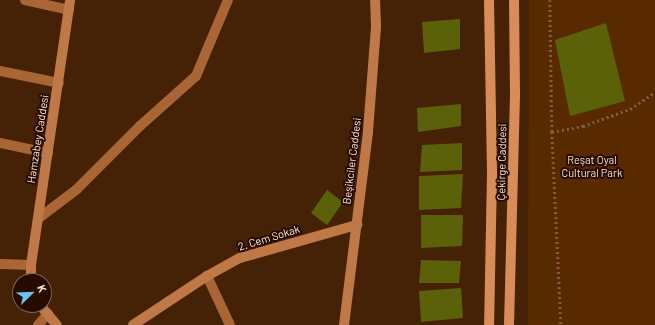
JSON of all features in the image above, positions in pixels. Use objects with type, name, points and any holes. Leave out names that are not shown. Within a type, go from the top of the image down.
[{"type":"main road","name":"Beşikciler Caddesi","points":[[344,325],[368,131],[376,26],[375,0]]},
{"type":"main road","name":"Çekirge Caddesi","points":[[489,0],[492,174],[489,325]]},
{"type":"main road","name":"Çekirge Caddesi","points":[[509,325],[515,102],[514,0]]},
{"type":"main road","name":"Hamzabey Caddesi","points":[[31,273],[70,5]]},
{"type":"main road","name":"2. Cem Sokak","points":[[133,325],[207,276],[240,258],[356,225]]},
{"type":"main road","points":[[48,314],[57,325]]},
{"type":"street","points":[[24,0],[70,5]]},
{"type":"street","points":[[38,218],[77,189],[140,126],[196,76],[228,0]]},
{"type":"street","points":[[0,71],[59,84]]},
{"type":"street","points":[[0,143],[48,153]]},
{"type":"street","points":[[0,264],[31,265]]},
{"type":"street","points":[[207,276],[230,325]]},
{"type":"street","points":[[38,325],[48,314]]},
{"type":"path","points":[[550,0],[552,132],[561,325]]},
{"type":"path","points":[[552,132],[583,126],[630,109],[655,92]]},
{"type":"green space","name":"Reşat Oyal Cultural Park","points":[[529,0],[655,0],[655,325],[528,325]]},
{"type":"building","points":[[460,19],[460,49],[424,53],[422,22]]},
{"type":"building","points":[[606,23],[625,101],[570,116],[555,40]]},
{"type":"building","points":[[461,104],[461,126],[418,132],[417,108]]},
{"type":"building","points":[[462,143],[462,170],[420,172],[422,145]]},
{"type":"building","points":[[463,174],[461,208],[419,210],[419,176]]},
{"type":"building","points":[[327,190],[343,202],[327,225],[311,213]]},
{"type":"building","points":[[421,215],[463,215],[462,246],[421,248]]},
{"type":"building","points":[[421,260],[461,261],[459,283],[419,283]]},
{"type":"building","points":[[461,288],[463,318],[421,322],[419,291]]}]
